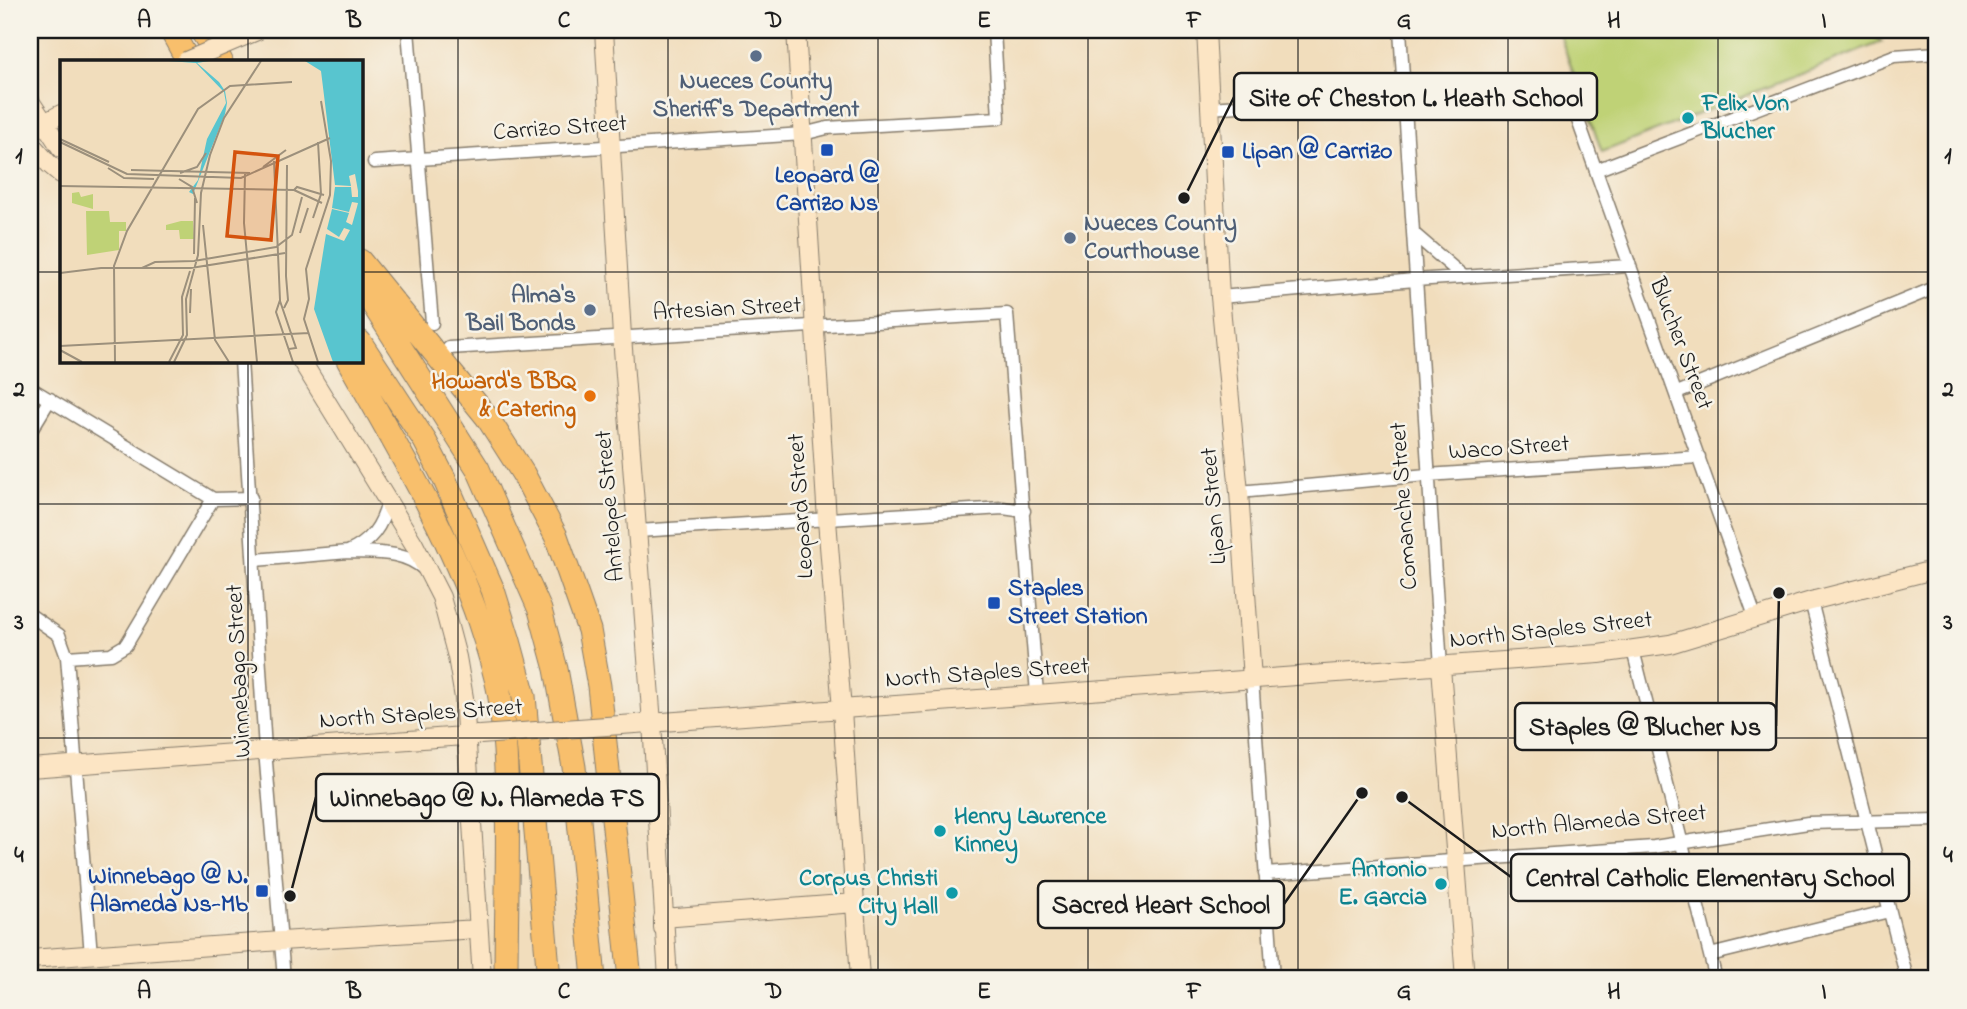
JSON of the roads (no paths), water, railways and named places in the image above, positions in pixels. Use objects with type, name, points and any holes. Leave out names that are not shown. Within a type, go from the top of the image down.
[{"type":"highway","points":[[171,30],[186,60]]},
{"type":"highway","points":[[201,30],[220,60]]},
{"type":"highway","points":[[362,263],[487,417],[524,475],[556,536],[589,630],[599,686],[630,979]]},
{"type":"highway","points":[[362,287],[478,469],[540,610],[556,669],[574,767],[594,979]]},
{"type":"highway","points":[[362,345],[425,441],[444,478],[493,590],[509,641],[524,696],[550,979]]},
{"type":"highway","points":[[349,362],[436,517],[464,578],[489,651],[499,696],[506,768],[519,979]]},
{"type":"highway","points":[[506,768],[506,979]]},
{"type":"main road","points":[[189,60],[259,30]]},
{"type":"main road","name":"Antelope Street","points":[[604,30],[622,336],[638,531],[643,723],[663,918],[666,979]]},
{"type":"main road","name":"Leopard Street","points":[[796,30],[860,979]]},
{"type":"main road","name":"Lipan Street","points":[[1206,30],[1220,297],[1239,492],[1252,679]]},
{"type":"main road","points":[[30,101],[36,126],[60,147]]},
{"type":"main road","points":[[36,126],[60,114]]},
{"type":"main road","points":[[30,143],[60,173]]},
{"type":"main road","points":[[302,362],[388,502],[441,597],[473,735],[478,929],[482,979]]},
{"type":"main road","name":"North Staples Street","points":[[30,768],[1441,667],[1633,650],[1670,644],[1811,601],[1937,569]]},
{"type":"main road","name":"Comanche Street","points":[[1441,667],[1465,979]]},
{"type":"main road","points":[[663,918],[855,903]]},
{"type":"main road","points":[[30,959],[281,940],[478,929]]},
{"type":"street","points":[[408,30],[432,324]]},
{"type":"street","name":"Carrizo Street","points":[[374,162],[803,134],[827,128],[999,118],[994,30]]},
{"type":"street","name":"Comanche Street","points":[[1400,30],[1441,667]]},
{"type":"street","points":[[1596,170],[1894,56],[1937,53]]},
{"type":"street","name":"Blucher Street","points":[[1404,95],[1565,84],[1756,619]]},
{"type":"street","points":[[1209,108],[1404,95]]},
{"type":"street","points":[[1413,233],[1464,277]]},
{"type":"street","points":[[1220,297],[1628,266]]},
{"type":"street","points":[[1677,393],[1937,287]]},
{"type":"street","name":"Artesian Street","points":[[449,348],[1007,314],[1024,511]]},
{"type":"street","name":"Winnebago Street","points":[[241,362],[265,750],[284,979]]},
{"type":"street","points":[[243,381],[250,362]]},
{"type":"street","points":[[30,388],[214,499],[251,498]]},
{"type":"street","points":[[30,432],[50,399]]},
{"type":"street","name":"Waco Street","points":[[1239,492],[1427,475],[1699,457]]},
{"type":"street","points":[[67,657],[111,654],[126,645],[214,499]]},
{"type":"street","points":[[348,552],[364,544],[377,530],[388,502]]},
{"type":"street","points":[[638,531],[1003,508],[1024,511],[1037,694]]},
{"type":"street","points":[[255,560],[348,552],[397,554],[414,561],[429,574]]},
{"type":"street","points":[[1811,601],[1906,979]]},
{"type":"street","points":[[30,615],[59,635],[67,657],[91,955]]},
{"type":"street","points":[[1633,650],[1716,979]]},
{"type":"street","name":"Lipan Street","points":[[1252,679],[1273,979]]},
{"type":"street","name":"North Alameda Street","points":[[1265,874],[1654,847],[1808,822],[1937,820]]},
{"type":"street","points":[[1710,955],[1889,911]]},
{"type":"place","name":"Nueces County Sheriff's Department","points":[[756,56]]},
{"type":"place","name":"Felix Von Blucher","points":[[1688,118]]},
{"type":"place","name":"Leopard @ Carrizo Ns","points":[[827,150]]},
{"type":"place","name":"Lipan @ Carrizo","points":[[1228,152]]},
{"type":"place","name":"Site of Cheston L. Heath School","points":[[1184,198]]},
{"type":"place","name":"Nueces County Courthouse","points":[[1070,238]]},
{"type":"place","name":"Alma's Bail Bonds","points":[[590,310]]},
{"type":"place","name":"Howard's BBQ & Catering","points":[[590,396]]},
{"type":"place","name":"Staples @ Blucher Ns","points":[[1779,593]]},
{"type":"place","name":"Staples Street Station","points":[[994,603]]},
{"type":"place","name":"Sacred Heart School","points":[[1362,793]]},
{"type":"place","name":"Central Catholic Elementary School","points":[[1402,797]]},
{"type":"place","name":"Henry Lawrence Kinney","points":[[940,831]]},
{"type":"place","name":"Antonio E. Garcia","points":[[1441,884]]},
{"type":"place","name":"Winnebago @ N. Alameda Ns-Mb","points":[[262,891]]},
{"type":"place","name":"Corpus Christi City Hall","points":[[952,893]]},
{"type":"place","name":"Winnebago @ N. Alameda FS","points":[[290,896]]}]
